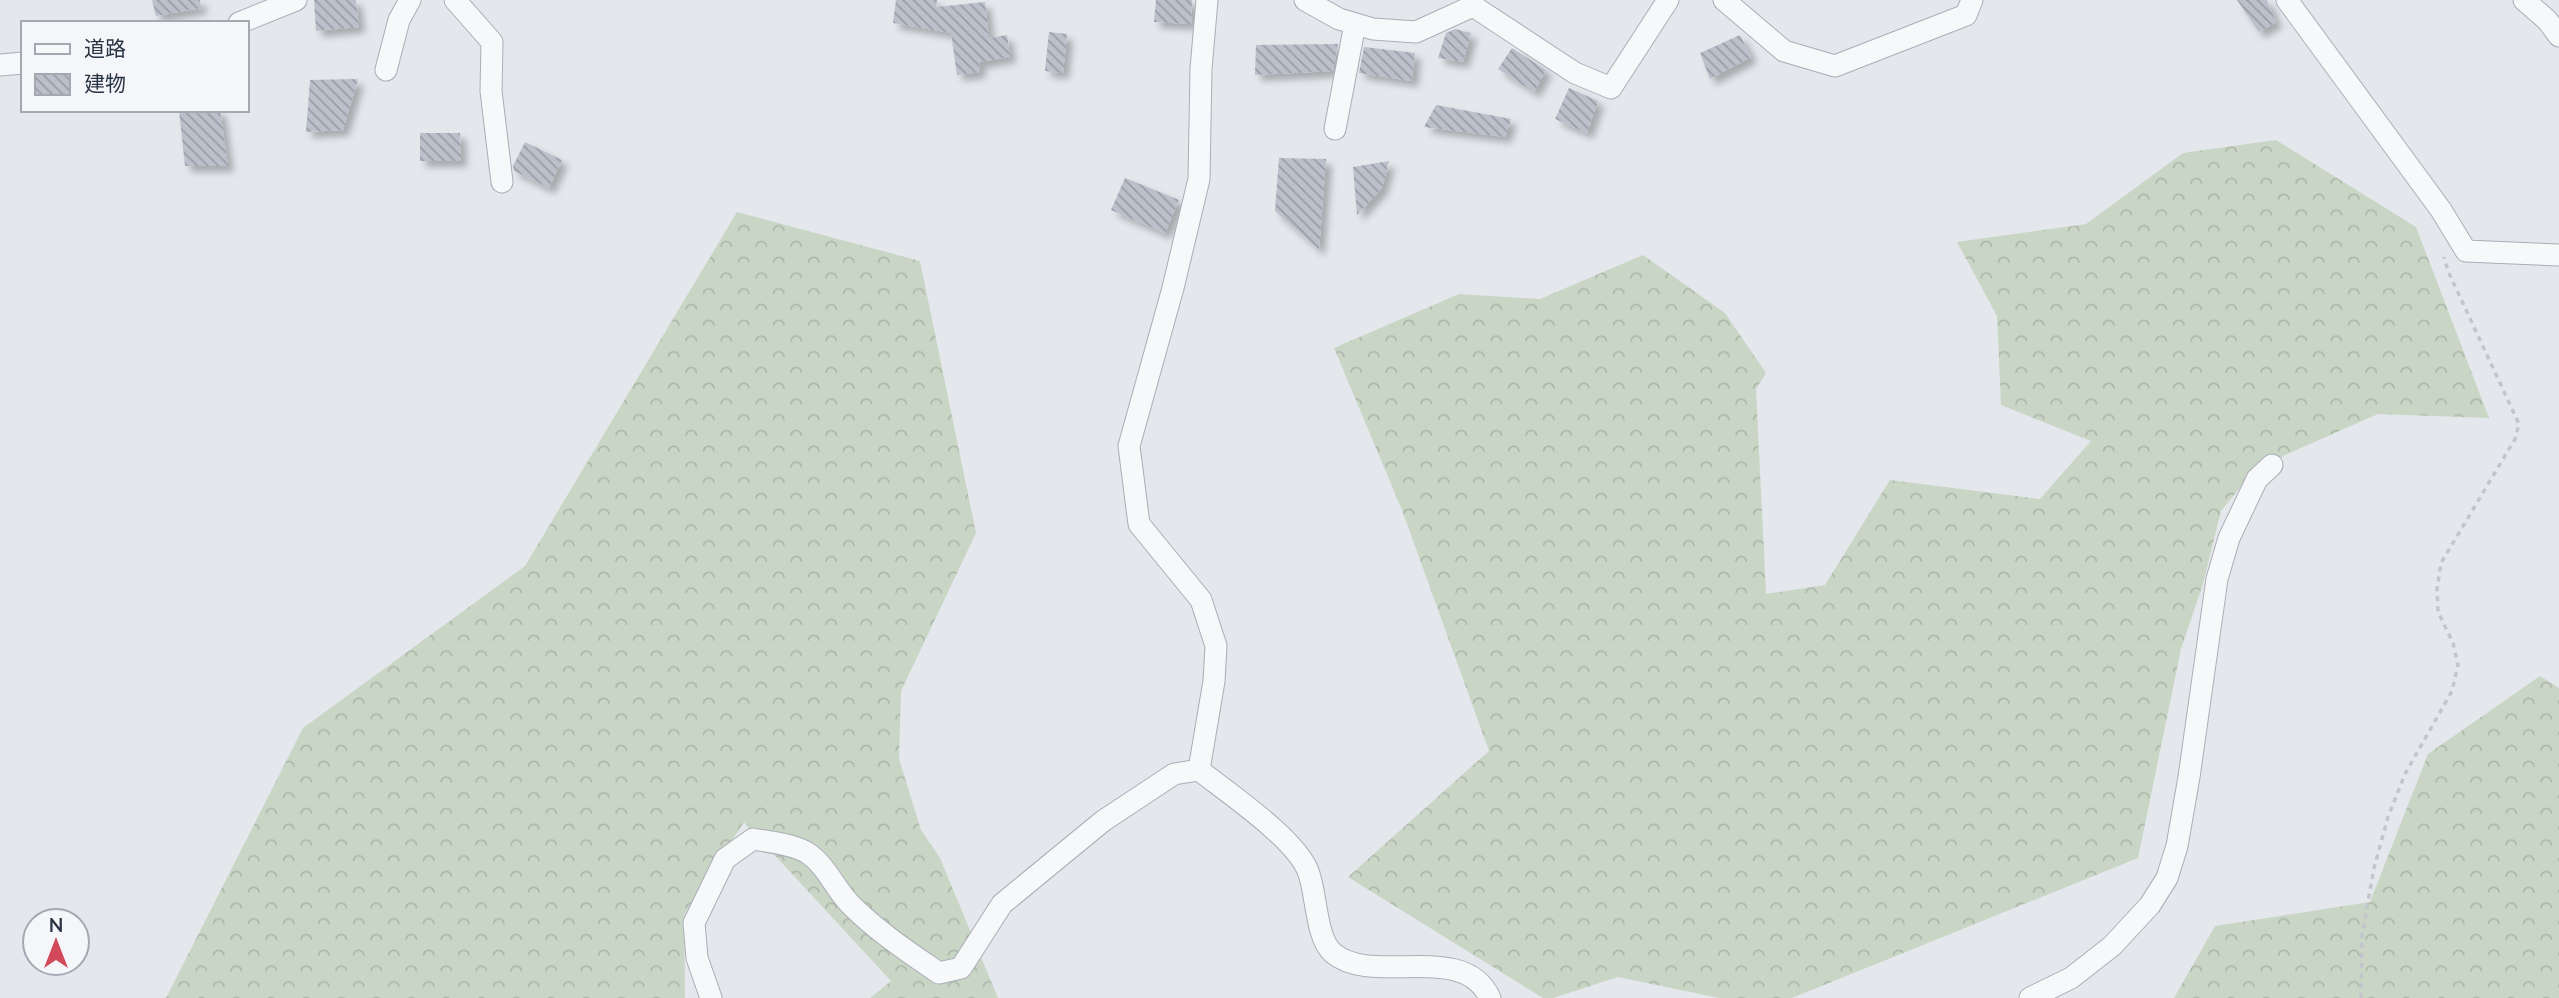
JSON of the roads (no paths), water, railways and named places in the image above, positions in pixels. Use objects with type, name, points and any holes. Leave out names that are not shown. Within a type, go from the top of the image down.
[{"type":"street","points":[[244,21],[296,0]]},
{"type":"street","points":[[386,70],[399,20],[410,0]]},
{"type":"street","points":[[455,0],[492,42],[491,91],[502,182]]},
{"type":"street","points":[[1199,770],[1214,681],[1216,646],[1201,600],[1139,524],[1129,446],[1173,288],[1199,179],[1201,69],[1207,0]]},
{"type":"street","points":[[1305,0],[1339,19],[1355,24],[1373,29],[1416,32],[1473,6],[1574,73],[1611,88],[1668,0]]},
{"type":"street","points":[[1724,0],[1784,51],[1835,66],[1966,15],[1972,0]]},
{"type":"street","points":[[2287,0],[2426,188],[2466,251],[2559,255]]},
{"type":"street","points":[[2524,0],[2547,20],[2559,36]]},
{"type":"street","points":[[1335,130],[1355,24]]},
{"type":"street","points":[[0,65],[21,63]]},
{"type":"street","points":[[2030,998],[2071,978],[2112,946],[2150,905],[2166,878],[2177,846],[2189,777],[2217,579],[2229,538],[2257,479],[2272,465]]},
{"type":"street","points":[[712,998],[697,958],[694,923],[725,859],[753,839],[806,852],[819,864],[851,906],[904,949],[939,973],[961,968],[1002,904],[1103,821],[1174,774],[1199,770],[1268,825],[1297,854],[1308,871],[1321,930],[1331,951],[1346,961],[1363,965],[1445,968],[1467,974],[1478,981],[1490,998]]}]
